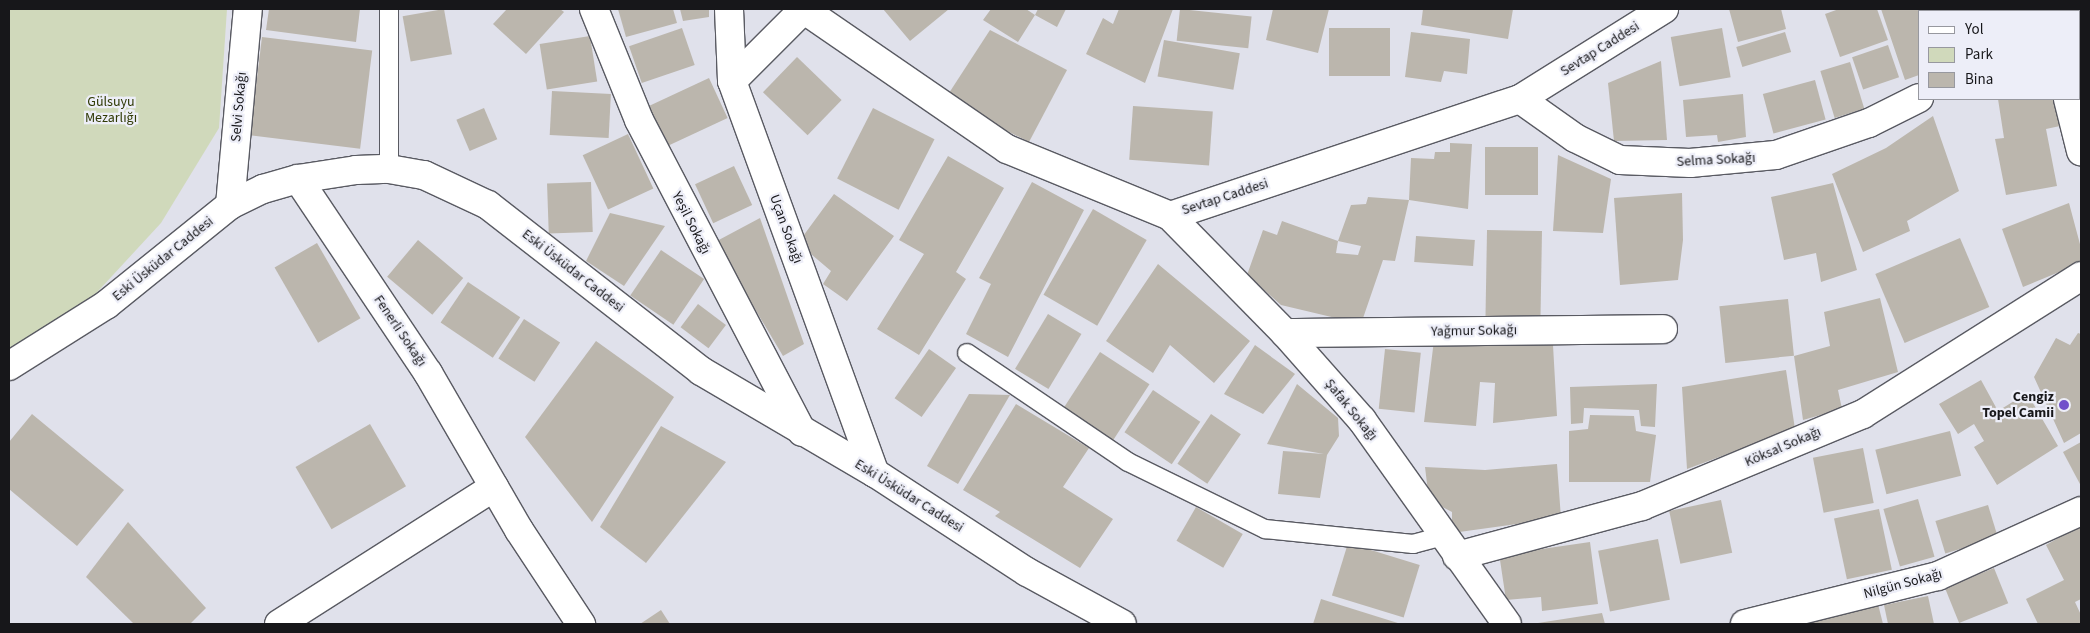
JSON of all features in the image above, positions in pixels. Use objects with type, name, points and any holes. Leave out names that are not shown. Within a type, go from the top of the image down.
[{"type":"street","name":"Selvi Sokağı","points":[[230,205],[248,9]]},
{"type":"street","name":"Yeşil Sokağı","points":[[594,9],[639,120],[802,432]]},
{"type":"street","name":"Uçan Sokağı","points":[[729,9],[732,81],[875,473]]},
{"type":"street","points":[[732,81],[802,9]]},
{"type":"street","name":"Sevtap Caddesi","points":[[802,9],[1007,149],[1170,216],[1520,99],[1664,9]]},
{"type":"street","name":"Selma Sokağı","points":[[1520,99],[1575,138],[1620,160],[1690,164],[1776,155],[1869,123],[1918,98]]},
{"type":"street","points":[[2068,100],[2081,151]]},
{"type":"street","name":"Eski Üsküdar Caddesi","points":[[9,366],[106,305],[230,205],[264,189],[298,179],[356,170],[389,169],[424,175],[488,204],[701,371],[802,432],[875,473],[1027,572],[1122,624]]},
{"type":"street","name":"Fenerli Sokağı","points":[[298,179],[428,373],[494,487],[581,624]]},
{"type":"street","name":"Şafak Sokağı","points":[[1170,216],[1285,333],[1362,420],[1507,624]]},
{"type":"street","name":"Köksal Sokağı","points":[[1450,546],[1642,506],[1863,414],[2081,276]]},
{"type":"street","name":"Yağmur Sokağı","points":[[1285,333],[1663,329]]},
{"type":"street","points":[[279,624],[494,487]]},
{"type":"street","name":"Nilgün Sokağı","points":[[1745,624],[1938,576],[2081,511]]},
{"type":"lane","points":[[389,9],[389,169]]},
{"type":"lane","points":[[967,353],[1128,462],[1265,529],[1450,546]]},
{"type":"green space","name":"Gülsuyu Mezarlığı","points":[[9,9],[227,9],[219,128],[161,223],[89,301],[9,348]]},
{"type":"building","points":[[269,9],[360,9],[356,42],[266,30]]},
{"type":"building","points":[[444,9],[452,54],[411,62],[403,16]]},
{"type":"building","points":[[507,9],[560,9],[564,12],[526,54],[493,24]]},
{"type":"building","points":[[618,9],[673,9],[677,23],[626,37]]},
{"type":"building","points":[[680,9],[709,9],[709,17],[683,21]]},
{"type":"building","points":[[883,9],[949,9],[910,41]]},
{"type":"building","points":[[991,9],[1026,9],[1035,15],[1018,42],[983,20]]},
{"type":"building","points":[[1038,9],[1066,9],[1057,27],[1035,15]]},
{"type":"building","points":[[1119,9],[1173,9],[1145,83],[1086,54],[1103,18],[1113,24]]},
{"type":"building","points":[[1180,9],[1252,17],[1248,48],[1177,41]]},
{"type":"building","points":[[1273,9],[1329,9],[1318,53],[1266,40]]},
{"type":"building","points":[[1423,9],[1513,9],[1508,39],[1421,25]]},
{"type":"building","points":[[1729,9],[1781,9],[1786,29],[1738,42]]},
{"type":"building","points":[[1839,9],[1877,9],[1888,40],[1840,57],[1825,14]]},
{"type":"building","points":[[1881,9],[1939,9],[1918,10],[1918,75],[1905,80]]},
{"type":"building","points":[[1947,9],[2024,9],[2024,10]]},
{"type":"building","points":[[682,28],[695,65],[642,83],[629,46]]},
{"type":"building","points":[[1329,28],[1390,28],[1390,76],[1329,76]]},
{"type":"building","points":[[1722,28],[1731,77],[1679,86],[1671,37]]},
{"type":"building","points":[[990,30],[1067,70],[1029,142],[984,119],[949,93]]},
{"type":"building","points":[[1411,32],[1470,39],[1467,74],[1444,71],[1441,82],[1405,77]]},
{"type":"building","points":[[1785,32],[1791,52],[1742,67],[1736,47]]},
{"type":"building","points":[[590,36],[597,81],[547,89],[540,44]]},
{"type":"building","points":[[262,37],[372,51],[360,149],[250,135]]},
{"type":"building","points":[[1164,40],[1240,53],[1233,90],[1158,76]]},
{"type":"building","points":[[1888,45],[1899,77],[1863,90],[1852,57]]},
{"type":"building","points":[[797,57],[842,100],[808,135],[763,92]]},
{"type":"building","points":[[1661,61],[1667,140],[1614,141],[1608,83]]},
{"type":"building","points":[[1850,62],[1864,109],[1835,118],[1820,71]]},
{"type":"building","points":[[709,78],[728,118],[663,148],[645,108]]},
{"type":"building","points":[[1815,80],[1826,120],[1773,134],[1763,94]]},
{"type":"building","points":[[552,91],[611,94],[609,138],[550,135]]},
{"type":"building","points":[[1743,94],[1746,137],[1718,142],[1717,135],[1686,137],[1683,100]]},
{"type":"building","points":[[1998,100],[2055,100],[2060,126],[2046,129],[2057,186],[2006,195],[1995,139],[2004,138]]},
{"type":"building","points":[[1133,106],[1213,112],[1209,165],[1129,160]]},
{"type":"building","points":[[484,108],[497,139],[470,151],[456,120]]},
{"type":"building","points":[[873,108],[934,139],[899,210],[837,178]]},
{"type":"building","points":[[1933,116],[1959,191],[1907,221],[1910,231],[1863,252],[1832,174],[1886,148]]},
{"type":"building","points":[[628,134],[653,188],[608,210],[583,155]]},
{"type":"building","points":[[1450,143],[1472,144],[1468,209],[1409,200],[1411,158],[1434,159],[1435,152],[1450,152]]},
{"type":"building","points":[[1485,147],[1538,147],[1538,195],[1485,195]]},
{"type":"building","points":[[1558,155],[1611,179],[1603,233],[1553,231]]},
{"type":"building","points":[[948,156],[1004,188],[956,272],[966,279],[919,355],[877,329],[924,254],[899,240]]},
{"type":"building","points":[[734,166],[752,205],[713,223],[695,184]]},
{"type":"building","points":[[591,182],[593,232],[549,234],[547,184]]},
{"type":"building","points":[[1032,182],[1084,210],[1008,357],[966,334],[991,284],[979,278]]},
{"type":"building","points":[[1833,183],[1857,270],[1821,282],[1816,253],[1784,260],[1771,197]]},
{"type":"building","points":[[1682,193],[1683,240],[1678,280],[1620,285],[1614,198]]},
{"type":"building","points":[[834,194],[894,236],[847,301],[823,284],[831,271],[798,243]]},
{"type":"building","points":[[1368,197],[1409,200],[1395,261],[1383,260],[1361,324],[1281,305],[1247,275],[1263,230],[1277,235],[1282,221],[1338,241],[1351,205],[1366,204]],"holes":[[[1338,241],[1361,246],[1358,255],[1336,253]]]},
{"type":"building","points":[[2069,203],[2081,248],[2081,263],[2023,287],[2002,229]]},
{"type":"building","points":[[1093,209],[1147,240],[1097,326],[1044,295]]},
{"type":"building","points":[[610,213],[665,226],[624,286],[586,261]]},
{"type":"building","points":[[760,218],[804,344],[783,356],[715,242]]},
{"type":"building","points":[[1487,230],[1542,231],[1540,318],[1485,317]]},
{"type":"building","points":[[1416,236],[1475,240],[1473,266],[1414,262]]},
{"type":"building","points":[[1960,238],[1989,307],[1905,343],[1875,274]]},
{"type":"building","points":[[418,240],[463,278],[432,315],[387,277]]},
{"type":"building","points":[[317,243],[360,318],[318,343],[275,268]]},
{"type":"building","points":[[661,250],[704,279],[673,325],[630,296]]},
{"type":"building","points":[[1158,264],[1250,341],[1214,383],[1170,345],[1153,373],[1106,341]]},
{"type":"building","points":[[468,282],[520,317],[493,358],[441,323]]},
{"type":"building","points":[[1880,298],[1898,372],[1838,390],[1842,409],[1803,420],[1794,356],[1830,346],[1824,312]]},
{"type":"building","points":[[1788,299],[1794,356],[1725,363],[1719,306]]},
{"type":"building","points":[[698,304],[726,325],[708,348],[681,327]]},
{"type":"building","points":[[1048,314],[1081,334],[1048,389],[1015,369]]},
{"type":"building","points":[[524,319],[560,342],[534,382],[498,358]]},
{"type":"building","name":"Cengiz Topel Camii","points":[[2078,333],[2081,334],[2081,433],[2064,443],[2034,377],[2056,338],[2070,345]]},
{"type":"building","points":[[1434,340],[1553,345],[1557,416],[1493,423],[1495,383],[1480,382],[1476,426],[1424,422]]},
{"type":"building","points":[[596,341],[674,397],[592,522],[525,437]]},
{"type":"building","points":[[1255,345],[1295,374],[1263,414],[1224,394]]},
{"type":"building","points":[[929,349],[956,368],[922,417],[895,398]]},
{"type":"building","points":[[1385,349],[1421,353],[1415,412],[1379,409]]},
{"type":"building","points":[[1100,352],[1149,384],[1112,441],[1063,409]]},
{"type":"building","points":[[1786,370],[1795,429],[1687,469],[1682,387]]},
{"type":"building","points":[[1981,380],[1998,411],[2027,393],[2058,446],[1997,485],[1974,447],[1984,441],[1974,424],[1958,434],[1939,404]]},
{"type":"building","points":[[1297,384],[1338,418],[1339,436],[1327,455],[1320,498],[1278,494],[1283,451],[1324,454],[1267,444]]},
{"type":"building","points":[[1657,384],[1655,427],[1641,426],[1639,410],[1584,408],[1583,423],[1571,424],[1570,387]]},
{"type":"building","points":[[1153,390],[1200,422],[1172,464],[1124,432]]},
{"type":"building","points":[[969,394],[1010,395],[958,484],[927,466]]},
{"type":"building","points":[[1016,404],[1089,448],[1063,487],[1113,519],[1080,568],[995,516],[1000,512],[963,490]]},
{"type":"building","points":[[32,414],[124,490],[77,546],[9,489],[9,442]]},
{"type":"building","points":[[1211,414],[1241,434],[1207,484],[1177,464]]},
{"type":"building","points":[[1590,415],[1634,416],[1636,431],[1656,435],[1650,482],[1569,482],[1569,431],[1588,429]]},
{"type":"building","points":[[370,424],[406,486],[332,529],[296,467]]},
{"type":"building","points":[[661,426],[726,462],[646,563],[600,527]]},
{"type":"building","points":[[1950,431],[1961,476],[1886,494],[1875,450]]},
{"type":"building","points":[[2081,442],[2081,486],[2063,452]]},
{"type":"building","points":[[1863,448],[1874,503],[1824,513],[1813,458]]},
{"type":"building","points":[[1557,464],[1561,518],[1452,533],[1452,512],[1429,500],[1425,467],[1485,470]]},
{"type":"building","points":[[1918,499],[1935,557],[1900,567],[1883,509]]},
{"type":"building","points":[[1721,500],[1732,553],[1680,564],[1669,511]]},
{"type":"building","points":[[1988,505],[1998,538],[1945,554],[1935,521]]},
{"type":"building","points":[[1196,507],[1243,534],[1223,568],[1176,541]]},
{"type":"building","points":[[1879,509],[1892,570],[1847,579],[1834,519]]},
{"type":"building","points":[[128,522],[206,608],[190,624],[134,624],[86,577]]},
{"type":"building","points":[[2081,525],[2081,599],[2075,602],[2081,615],[2081,624],[2038,624],[2026,599],[2064,580],[2046,545]]},
{"type":"building","points":[[1658,539],[1670,600],[1610,612],[1598,551]]},
{"type":"building","points":[[1590,542],[1598,604],[1542,611],[1541,597],[1506,600],[1500,560],[1535,550]]},
{"type":"building","points":[[1348,543],[1420,565],[1404,618],[1332,596]]},
{"type":"building","points":[[1994,568],[2008,603],[1959,623],[1945,588]]},
{"type":"building","points":[[1928,596],[1934,624],[1888,624],[1884,605]]},
{"type":"building","points":[[1321,599],[1401,624],[1313,624]]},
{"type":"building","points":[[1877,600],[1883,624],[1797,624]]},
{"type":"building","points":[[661,610],[670,624],[640,624]]},
{"type":"building","points":[[1602,613],[1605,624],[1538,624],[1538,623]]},
{"type":"place","name":"Cengiz Topel Camii","points":[[2064,405]]}]
